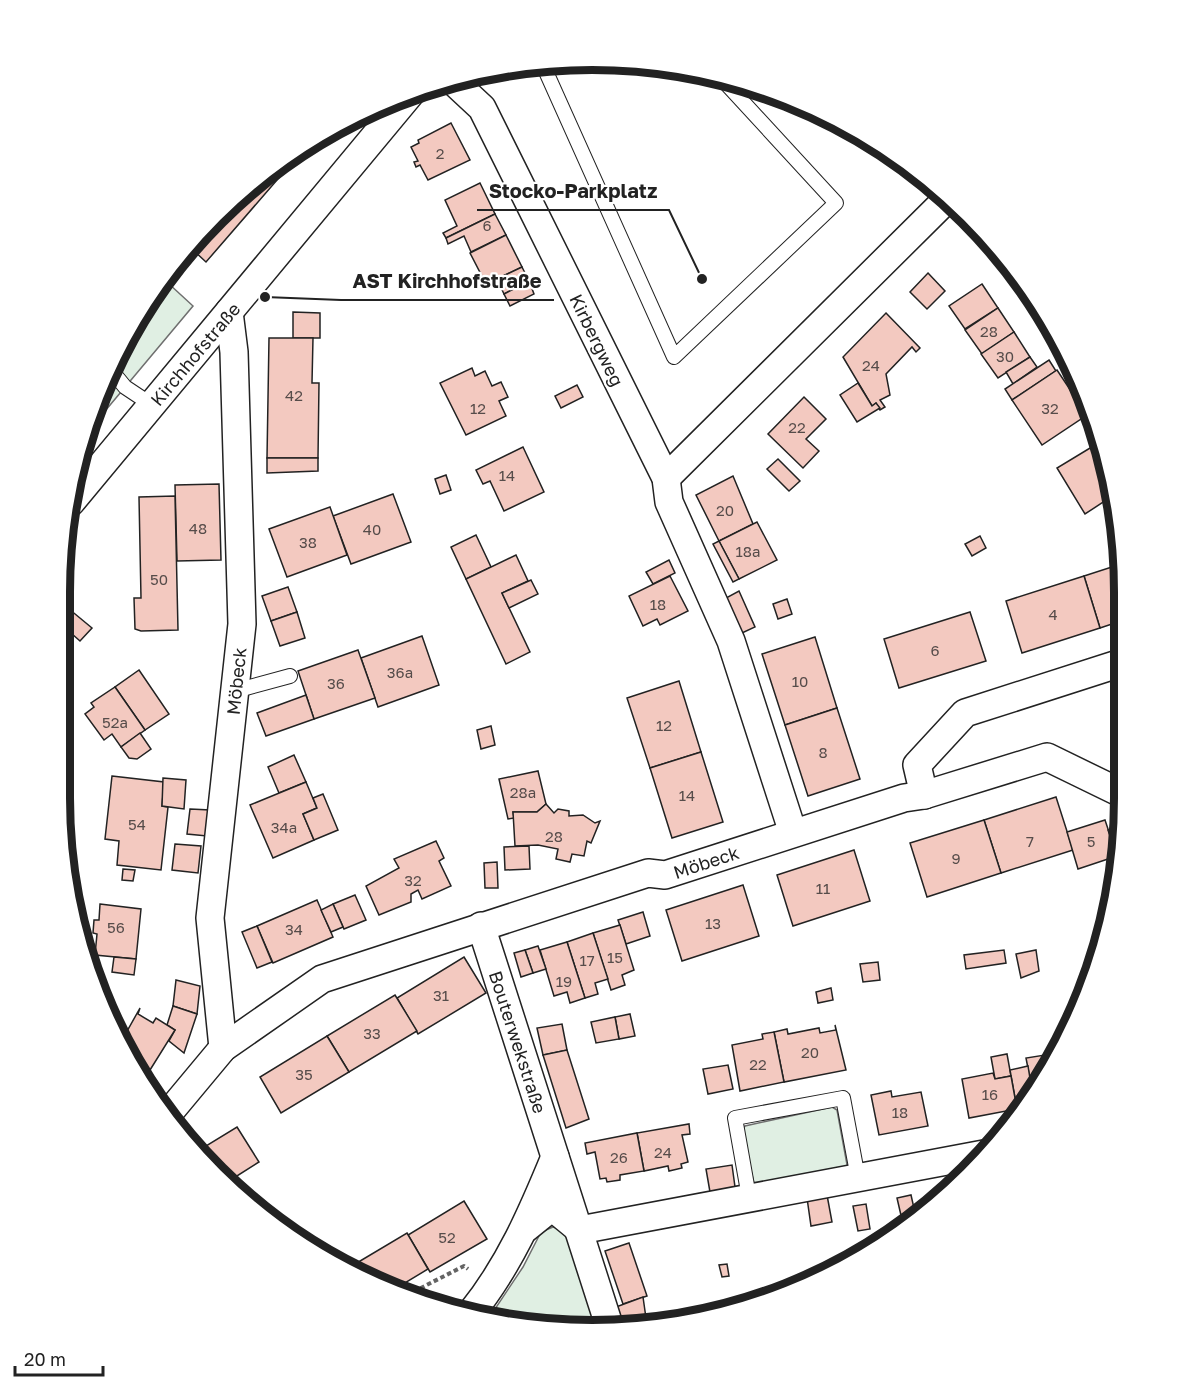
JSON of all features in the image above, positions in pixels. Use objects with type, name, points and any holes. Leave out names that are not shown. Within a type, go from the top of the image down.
[{"type":"street","name":"Kirbergweg","points":[[460,87],[482,108],[666,478],[669,502],[731,641],[794,833]]},
{"type":"street","name":"Kirchhofstraße","points":[[81,490],[230,312],[373,121]]},
{"type":"street","points":[[666,478],[941,205]]},
{"type":"street","name":"Möbeck","points":[[223,1048],[210,918],[242,624],[234,352],[230,312]]},
{"type":"street","points":[[924,795],[917,765],[965,713],[1114,665]]},
{"type":"street","name":"Möbeck","points":[[173,1108],[223,1048],[322,979],[648,873],[665,875],[904,798],[924,795],[1047,757],[1114,790]]},
{"type":"street","name":"Bouterwekstraße","points":[[481,926],[607,1319]]},
{"type":"street","points":[[477,1306],[492,1287],[526,1228],[555,1157]]},
{"type":"street","points":[[526,1228],[552,1207],[580,1230],[971,1157]]},
{"type":"lane","points":[[547,73],[674,357],[836,202],[732,89]]},
{"type":"lane","points":[[117,377],[125,387],[152,405]]},
{"type":"lane","points":[[235,691],[290,676]]},
{"type":"lane","points":[[749,1197],[735,1118],[843,1098],[858,1178]]},
{"type":"path","points":[[418,1290],[464,1266],[471,1272]]},
{"type":"green space","points":[[170,285],[193,306],[101,416],[124,361],[140,331]]},
{"type":"green space","points":[[832,1107],[837,1110],[848,1170],[755,1188],[742,1131],[745,1126]]},
{"type":"green space","points":[[553,1227],[566,1231],[596,1320],[524,1315],[494,1310],[523,1267],[541,1232]]},
{"type":"building","points":[[451,123],[470,160],[428,180],[420,165],[416,167],[414,162],[418,161],[411,147],[419,143],[418,140]]},
{"type":"building","points":[[285,170],[206,262],[196,253],[200,248],[248,200]]},
{"type":"building","points":[[480,183],[495,214],[446,238],[443,233],[457,226],[445,200]]},
{"type":"building","points":[[495,214],[506,235],[471,252],[464,236],[448,244],[446,238]]},
{"type":"building","points":[[506,235],[522,267],[486,284],[470,253]]},
{"type":"building","points":[[522,267],[529,281],[504,294],[497,279]]},
{"type":"building","points":[[928,273],[945,291],[927,309],[910,292]]},
{"type":"building","points":[[529,281],[534,294],[510,306],[504,294]]},
{"type":"building","points":[[982,284],[998,308],[965,329],[949,306]]},
{"type":"building","points":[[998,308],[1014,332],[982,354],[965,330]]},
{"type":"building","points":[[293,312],[320,313],[320,338],[293,338]]},
{"type":"building","points":[[886,313],[920,348],[916,352],[912,347],[886,374],[890,395],[880,400],[885,407],[880,410],[876,403],[872,406],[843,357]]},
{"type":"building","points":[[1014,332],[1030,357],[998,378],[981,354]]},
{"type":"building","points":[[269,338],[313,338],[312,383],[319,383],[318,458],[267,458]]},
{"type":"building","points":[[1030,357],[1037,367],[1013,384],[1006,372]]},
{"type":"building","points":[[1049,360],[1056,371],[1012,400],[1005,389]]},
{"type":"building","points":[[472,368],[475,376],[485,371],[492,386],[501,382],[508,397],[499,401],[506,416],[466,435],[440,383]]},
{"type":"building","points":[[1057,370],[1077,400],[1084,417],[1042,445],[1012,400]]},
{"type":"building","points":[[858,383],[872,406],[876,403],[880,408],[857,422],[840,395]]},
{"type":"building","points":[[577,385],[583,397],[561,408],[555,396]]},
{"type":"building","points":[[804,397],[826,419],[806,439],[819,451],[803,468],[768,434]]},
{"type":"building","points":[[1093,446],[1105,501],[1085,514],[1057,468]]},
{"type":"building","points":[[523,447],[544,492],[504,511],[490,481],[483,484],[476,470]]},
{"type":"building","points":[[267,458],[318,458],[318,471],[267,473]]},
{"type":"building","points":[[778,459],[800,481],[789,491],[767,469]]},
{"type":"building","points":[[446,475],[451,490],[440,494],[435,479]]},
{"type":"building","points":[[733,476],[753,524],[719,541],[696,495]]},
{"type":"building","points":[[219,484],[221,560],[177,561],[175,485]]},
{"type":"building","points":[[393,494],[411,542],[351,564],[333,516]]},
{"type":"building","points":[[175,496],[178,630],[141,631],[135,629],[134,598],[141,598],[139,497]]},
{"type":"building","points":[[330,507],[347,555],[287,577],[269,529]]},
{"type":"building","points":[[757,522],[777,560],[739,579],[719,541]]},
{"type":"building","points":[[476,535],[491,567],[466,579],[451,547]]},
{"type":"building","points":[[980,536],[986,548],[972,556],[965,544]]},
{"type":"building","points":[[719,541],[739,579],[733,582],[713,544]]},
{"type":"building","points":[[516,555],[528,581],[502,593],[530,652],[506,664],[466,579]]},
{"type":"building","points":[[669,560],[675,573],[653,584],[646,572]]},
{"type":"building","points":[[1113,567],[1114,623],[1100,628],[1084,576]]},
{"type":"building","points":[[670,576],[688,611],[660,625],[657,619],[643,626],[629,596]]},
{"type":"building","points":[[1084,576],[1100,628],[1022,653],[1006,601]]},
{"type":"building","points":[[531,580],[538,594],[509,608],[502,593]]},
{"type":"building","points":[[288,587],[297,612],[271,621],[262,596]]},
{"type":"building","points":[[739,591],[755,627],[742,633],[726,598]]},
{"type":"building","points":[[787,599],[792,614],[778,619],[773,604]]},
{"type":"building","points":[[70,610],[92,628],[80,641],[70,632]]},
{"type":"building","points":[[297,612],[305,638],[280,646],[271,621]]},
{"type":"building","points":[[970,612],[986,661],[899,688],[884,639]]},
{"type":"building","points":[[422,636],[439,685],[378,707],[361,658]]},
{"type":"building","points":[[815,637],[837,708],[785,725],[762,654]]},
{"type":"building","points":[[358,650],[375,698],[314,719],[298,671]]},
{"type":"building","points":[[139,670],[169,714],[145,730],[115,687]]},
{"type":"building","points":[[679,681],[701,752],[650,768],[627,698]]},
{"type":"building","points":[[115,687],[145,730],[121,747],[112,734],[104,740],[85,714],[94,707],[91,703]]},
{"type":"building","points":[[306,695],[314,719],[266,736],[257,713]]},
{"type":"building","points":[[837,708],[860,779],[808,796],[785,725]]},
{"type":"building","points":[[491,726],[495,745],[481,749],[477,730]]},
{"type":"building","points":[[140,733],[151,749],[137,759],[129,758],[121,747]]},
{"type":"building","points":[[701,752],[723,822],[672,838],[650,768]]},
{"type":"building","points":[[294,755],[306,782],[279,793],[268,767]]},
{"type":"building","points":[[538,771],[546,804],[537,812],[513,812],[514,818],[508,819],[499,779]]},
{"type":"building","points":[[112,776],[164,782],[162,806],[168,807],[161,870],[117,865],[119,841],[105,839]]},
{"type":"building","points":[[163,778],[186,780],[184,809],[162,806]]},
{"type":"building","points":[[306,782],[317,808],[303,814],[314,840],[273,858],[250,805]]},
{"type":"building","points":[[323,794],[338,830],[314,840],[303,814],[317,808],[313,798]]},
{"type":"building","points":[[1056,797],[1073,850],[1001,873],[984,820]]},
{"type":"building","points":[[546,804],[554,813],[558,809],[569,811],[569,816],[583,815],[595,823],[600,821],[591,843],[587,841],[584,856],[572,854],[570,862],[556,859],[558,849],[538,845],[515,846],[513,812],[537,812]]},
{"type":"building","points":[[190,809],[210,810],[207,836],[187,834]]},
{"type":"building","points":[[984,820],[1001,873],[927,897],[910,843]]},
{"type":"building","points":[[1105,820],[1111,839],[1110,858],[1078,869],[1067,832]]},
{"type":"building","points":[[436,841],[444,858],[439,861],[451,886],[422,899],[418,890],[411,894],[411,902],[379,915],[366,886],[399,868],[394,859]]},
{"type":"building","points":[[175,844],[201,846],[198,873],[172,870]]},
{"type":"building","points":[[529,846],[530,869],[505,870],[504,847]]},
{"type":"building","points":[[854,850],[870,901],[793,926],[777,875]]},
{"type":"building","points":[[497,862],[498,888],[485,888],[484,863]]},
{"type":"building","points":[[123,869],[135,870],[133,881],[122,880]]},
{"type":"building","points":[[743,885],[759,936],[682,961],[666,910]]},
{"type":"building","points":[[355,895],[366,920],[344,929],[333,904]]},
{"type":"building","points":[[317,900],[333,937],[273,963],[257,926]]},
{"type":"building","points":[[100,904],[141,909],[136,959],[95,955],[97,934],[93,933],[94,920],[99,920]]},
{"type":"building","points":[[333,904],[343,927],[331,932],[321,910]]},
{"type":"building","points":[[643,912],[650,936],[626,944],[618,920]]},
{"type":"building","points":[[620,925],[634,970],[622,975],[625,985],[611,990],[593,933]]},
{"type":"building","points":[[257,926],[272,962],[257,968],[242,932]]},
{"type":"building","points":[[593,933],[608,979],[595,983],[598,994],[585,998],[567,942]]},
{"type":"building","points":[[567,942],[585,998],[570,1003],[567,992],[554,996],[540,950]]},
{"type":"building","points":[[538,946],[546,969],[533,973],[525,950]]},
{"type":"building","points":[[525,950],[533,973],[521,977],[514,953]]},
{"type":"building","points":[[1004,950],[1006,963],[966,969],[964,955]]},
{"type":"building","points":[[1036,950],[1039,971],[1021,978],[1016,954]]},
{"type":"building","points":[[114,957],[136,959],[134,975],[112,972]]},
{"type":"building","points":[[464,957],[486,993],[418,1034],[397,998]]},
{"type":"building","points":[[878,962],[880,980],[863,982],[860,964]]},
{"type":"building","points":[[176,980],[200,986],[197,1014],[173,1006]]},
{"type":"building","points":[[831,988],[833,1000],[818,1003],[816,992]]},
{"type":"building","points":[[395,995],[417,1031],[349,1072],[327,1036]]},
{"type":"building","points":[[173,1006],[197,1014],[184,1053],[169,1041],[175,1030],[167,1025]]},
{"type":"building","points":[[140,1008],[138,1014],[153,1023],[156,1018],[175,1030],[148,1073],[126,1033]]},
{"type":"building","points":[[630,1014],[635,1036],[619,1039],[615,1017]]},
{"type":"building","points":[[615,1017],[619,1039],[596,1043],[591,1022]]},
{"type":"building","points":[[562,1024],[567,1050],[543,1055],[537,1028]]},
{"type":"building","points":[[835,1025],[846,1070],[784,1082],[774,1032],[787,1029],[788,1034],[819,1028],[820,1033],[836,1030]]},
{"type":"building","points":[[774,1032],[784,1082],[740,1091],[732,1045],[763,1039],[762,1034]]},
{"type":"building","points":[[327,1036],[349,1072],[281,1113],[260,1077]]},
{"type":"building","points":[[567,1050],[589,1119],[566,1128],[543,1055]]},
{"type":"building","points":[[1007,1054],[1011,1076],[995,1079],[991,1057]]},
{"type":"building","points":[[1046,1055],[1030,1081],[1026,1058]]},
{"type":"building","points":[[728,1065],[733,1089],[708,1094],[703,1069]]},
{"type":"building","points":[[1028,1066],[1030,1081],[1016,1102],[1010,1070]]},
{"type":"building","points":[[993,1073],[995,1079],[1011,1076],[1016,1102],[1009,1110],[969,1118],[962,1079]]},
{"type":"building","points":[[891,1091],[892,1097],[921,1092],[928,1126],[879,1135],[871,1095]]},
{"type":"building","points":[[689,1124],[690,1134],[682,1135],[688,1162],[681,1164],[682,1168],[669,1171],[668,1166],[644,1171],[637,1133]]},
{"type":"building","points":[[237,1127],[259,1162],[234,1178],[204,1147]]},
{"type":"building","points":[[637,1133],[644,1171],[620,1175],[620,1180],[607,1182],[606,1178],[600,1179],[595,1152],[587,1154],[585,1143]]},
{"type":"building","points":[[732,1165],[735,1187],[710,1192],[706,1169]]},
{"type":"building","points":[[827,1195],[832,1222],[811,1226],[807,1198]]},
{"type":"building","points":[[911,1195],[914,1208],[902,1218],[897,1198]]},
{"type":"building","points":[[464,1201],[487,1239],[430,1272],[408,1235]]},
{"type":"building","points":[[866,1204],[870,1229],[858,1231],[853,1206]]},
{"type":"building","points":[[407,1233],[428,1269],[403,1284],[356,1263]]},
{"type":"building","points":[[629,1243],[647,1296],[623,1304],[605,1251]]},
{"type":"building","points":[[727,1264],[729,1276],[722,1277],[719,1265]]},
{"type":"building","points":[[643,1297],[646,1316],[619,1318],[616,1307]]},
{"type":"place","name":"Stocko-Parkplatz","points":[[702,279]]},
{"type":"place","name":"AST Kirchhofstraße","points":[[265,297]]}]
